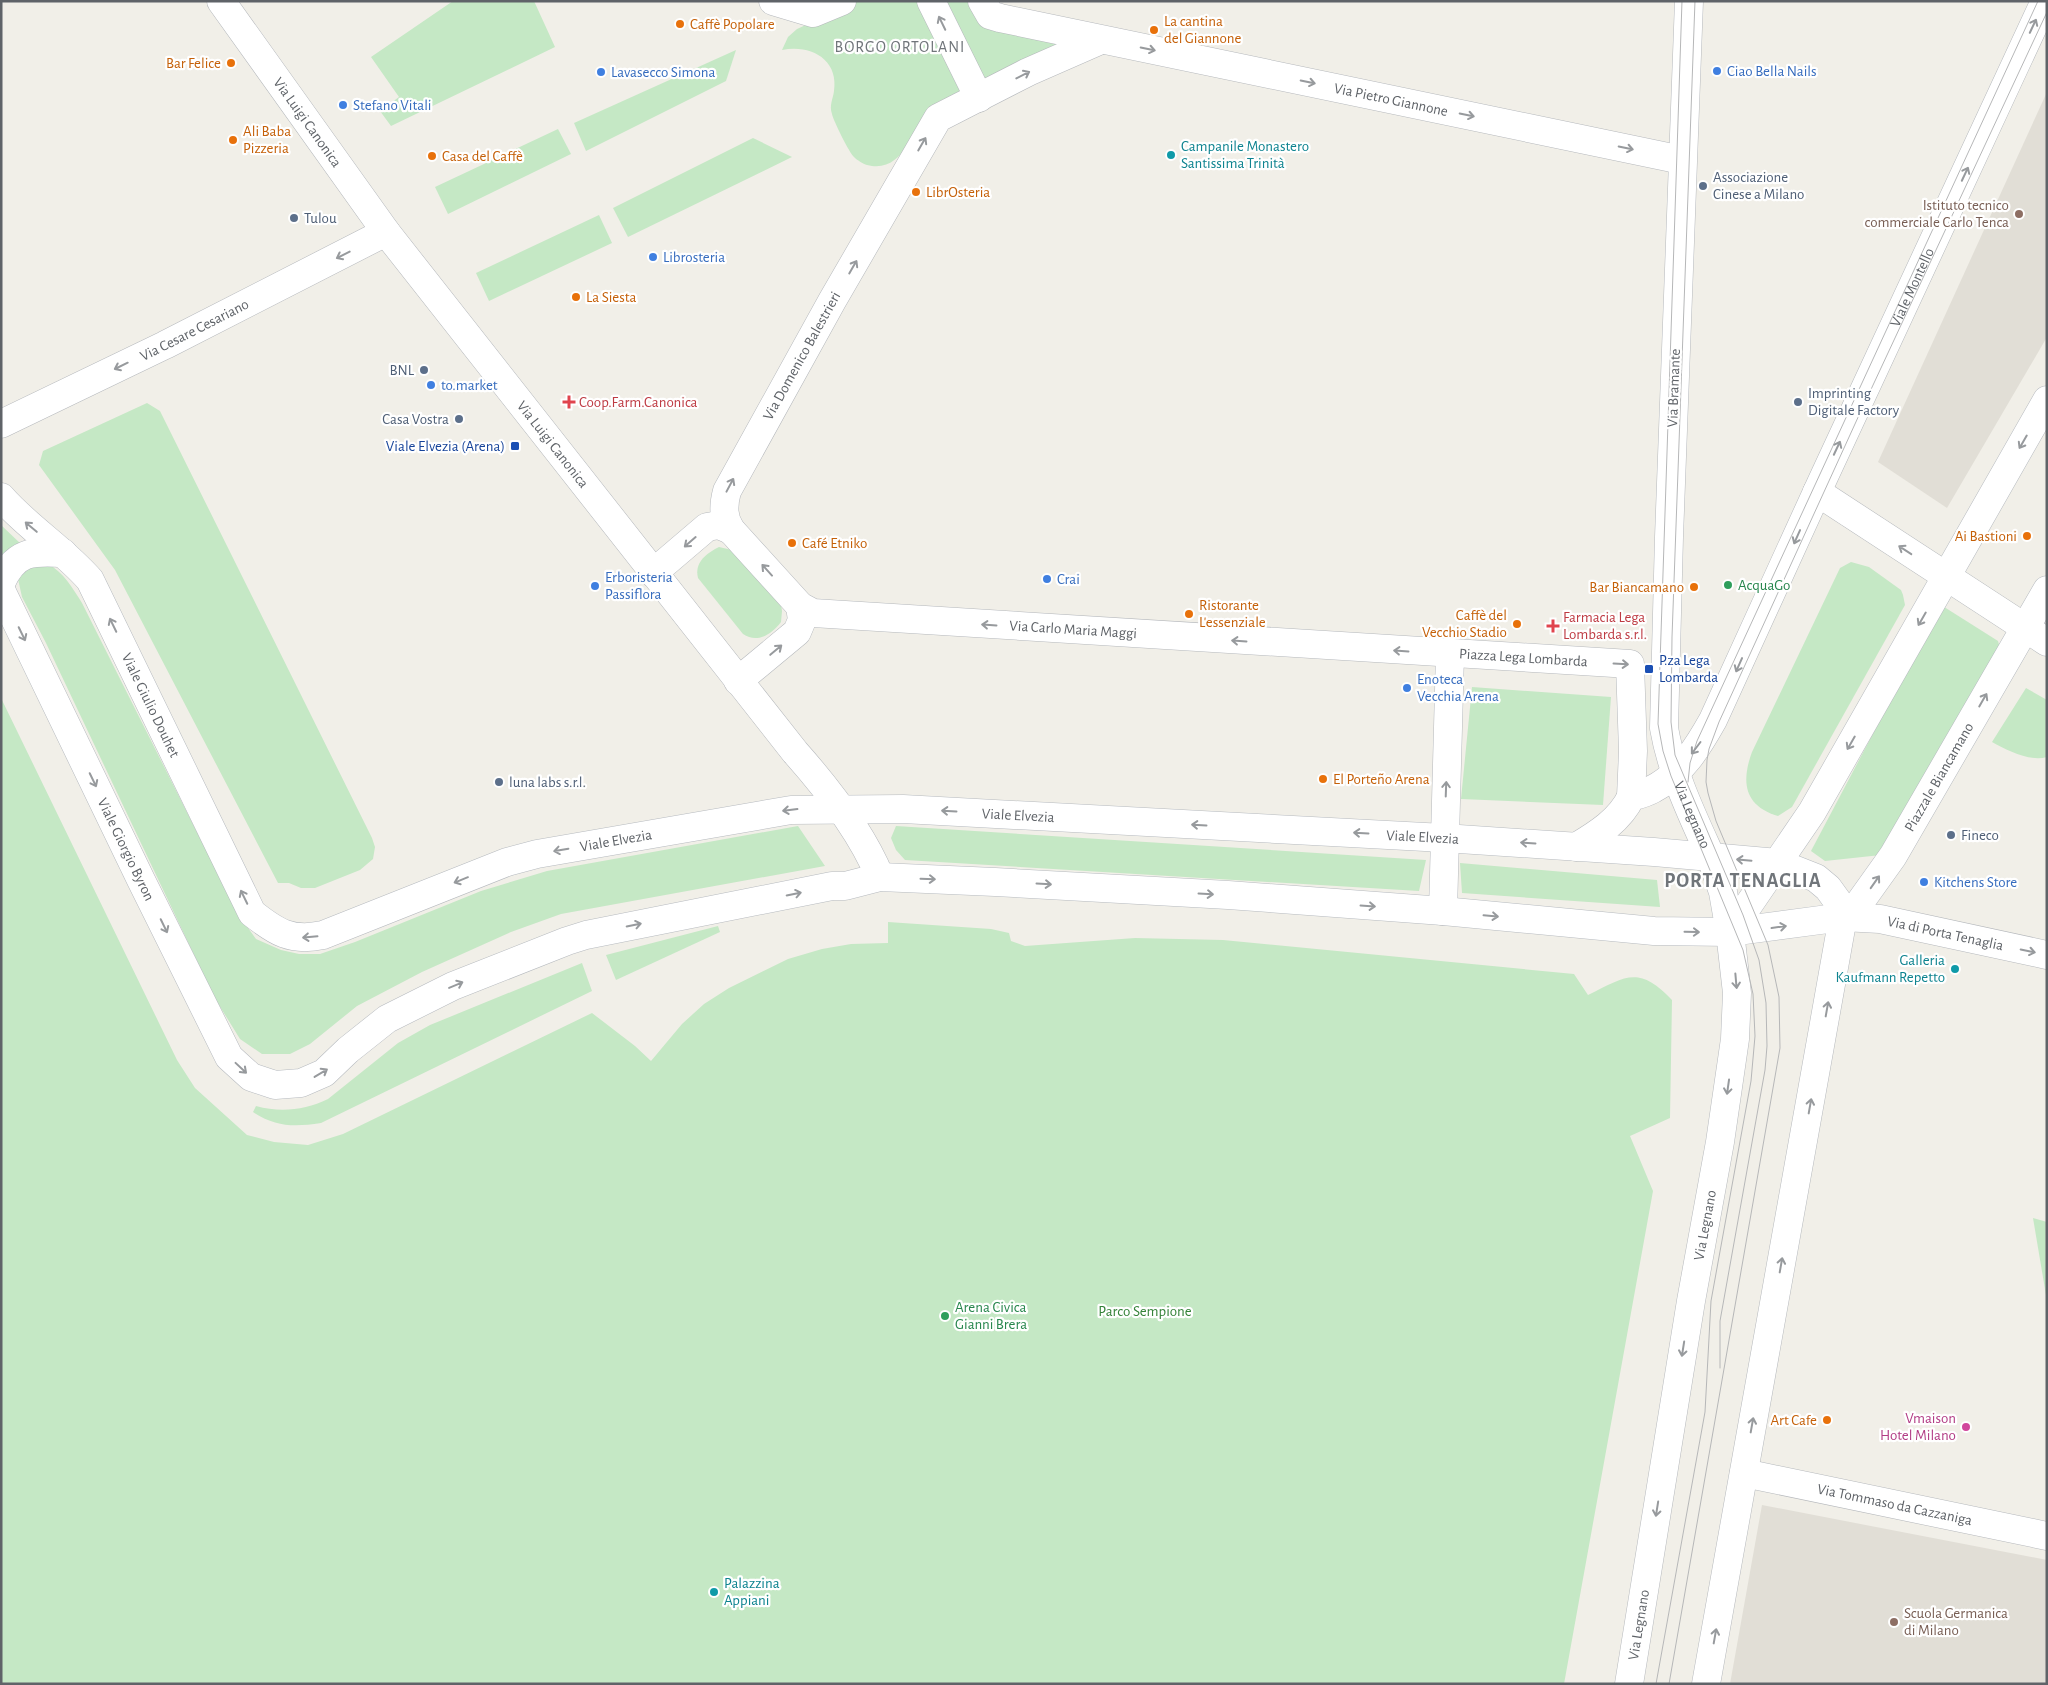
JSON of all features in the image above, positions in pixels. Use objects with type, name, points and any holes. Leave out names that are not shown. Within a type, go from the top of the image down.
[{"type":"street","name":"Via Luigi Canonica","points":[[221,1],[386,232],[738,681],[809,768],[858,833],[880,877]]},
{"type":"street","points":[[773,1],[813,13],[842,1]]},
{"type":"street","points":[[931,1],[979,98]]},
{"type":"street","name":"Via Pietro Giannone","points":[[982,1],[990,15],[1000,18],[1682,160]]},
{"type":"street","name":"Via Bramante","points":[[1674,774],[1664,728],[1682,160],[1689,1]]},
{"type":"street","name":"Viale Montello","points":[[1817,492],[2045,1]]},
{"type":"street","name":"Via Domenico Balestrieri","points":[[800,606],[731,530],[725,519],[724,502],[726,491],[938,118],[1028,72],[1101,40]]},
{"type":"street","name":"Via Cesare Cesariano","points":[[1,424],[164,345],[386,232]]},
{"type":"street","points":[[1730,932],[1812,812],[2047,400]]},
{"type":"street","points":[[1576,847],[1598,834],[1625,809],[1631,797],[1653,789],[1674,774],[1700,743],[1713,720],[1817,492],[2047,642]]},
{"type":"street","name":"Viale Giulio Douhet","points":[[1,497],[18,516],[63,553],[90,580],[252,913],[268,926],[277,930]]},
{"type":"street","points":[[653,573],[707,527],[719,525],[731,530]]},
{"type":"street","points":[[1,583],[6,571],[25,554],[37,551],[63,553]]},
{"type":"street","name":"Viale Giorgio Byron","points":[[1,590],[229,1057],[251,1077],[275,1085],[301,1083],[324,1074],[348,1050],[387,1019],[453,986],[574,939],[586,935],[832,886],[845,886],[880,877]]},
{"type":"street","name":"Piazzale Biancamano","points":[[1843,918],[1858,906],[1893,856],[2047,590]]},
{"type":"street","points":[[738,681],[797,632],[802,620],[800,606]]},
{"type":"street","name":"Via Carlo Maria Maggi","points":[[800,606],[807,611],[818,613],[1450,654]]},
{"type":"street","name":"Piazza Lega Lombarda","points":[[1443,911],[1450,654],[1630,664],[1633,751],[1631,797]]},
{"type":"street","name":"Via Legnano","points":[[1629,1684],[1690,1301],[1720,1142],[1735,1039],[1737,993],[1723,892],[1711,857],[1674,774]]},
{"type":"street","name":"Viale Elvezia","points":[[277,930],[286,935],[305,939],[323,936],[507,862],[537,854],[792,810],[903,808],[1444,838],[1778,863]]},
{"type":"street","points":[[1706,1684],[1843,918],[1841,906],[1828,888],[1816,878],[1778,863]]},
{"type":"street","points":[[880,877],[1228,895],[1443,911],[1654,931],[1730,932],[1843,918]]},
{"type":"street","name":"Via di Porta Tenaglia","points":[[1843,918],[1880,919],[2047,955]]},
{"type":"street","name":"Via Tommaso da Cazzaniga","points":[[1744,1473],[2047,1536]]},
{"type":"shaded area","name":"Istituto tecnico commerciale Carlo Tenca","points":[[2047,92],[2047,337],[1947,508],[1878,462]]},
{"type":"shaded area","name":"Scuola Germanica di Milano","points":[[1762,1505],[2047,1560],[2047,1684],[1730,1684]]},
{"type":"green space","points":[[453,1],[534,1],[555,47],[391,126],[380,111],[399,97],[371,57]]},
{"type":"green space","points":[[858,1],[924,1],[962,91],[932,106],[898,157],[889,163],[879,166],[862,163],[852,155],[842,137],[831,111],[834,80],[832,70],[827,62],[820,56],[803,49],[782,50],[788,37],[797,29]]},
{"type":"green space","points":[[943,1],[975,1],[1080,42],[983,83]]},
{"type":"green space","points":[[736,50],[726,81],[586,151],[574,123]]},
{"type":"green space","points":[[558,129],[571,154],[448,214],[435,187]]},
{"type":"green space","points":[[753,138],[792,157],[628,237],[613,208]]},
{"type":"green space","points":[[599,215],[612,243],[489,301],[476,273]]},
{"type":"green space","points":[[147,403],[160,411],[372,838],[375,847],[373,859],[360,870],[315,888],[301,888],[289,883],[278,883],[115,570],[39,465],[43,451]]},
{"type":"green space","points":[[1,525],[22,545],[1,556]]},
{"type":"green space","points":[[719,547],[732,550],[781,605],[781,622],[769,634],[754,638],[743,634],[698,578],[698,567],[702,559]]},
{"type":"green space","points":[[1851,562],[1869,567],[1901,590],[1905,605],[1792,807],[1778,816],[1758,806],[1748,792],[1746,783],[1747,773],[1752,752],[1840,568]]},
{"type":"green space","points":[[47,563],[63,576],[82,603],[238,914],[256,939],[281,950],[299,954],[320,954],[355,942],[481,891],[547,871],[798,826],[825,866],[561,914],[511,932],[422,972],[357,1006],[310,1044],[290,1054],[262,1054],[240,1039],[214,997],[46,643],[22,597],[18,579],[30,567]]},
{"type":"green space","points":[[1941,605],[1998,641],[2002,656],[1881,855],[1825,861],[1811,851]]},
{"type":"green space","points":[[1472,687],[1611,697],[1603,805],[1461,799]]},
{"type":"green space","points":[[2026,688],[2047,700],[2047,757],[2026,757],[1992,742]]},
{"type":"green space","name":"Parco Sempione","points":[[1,698],[177,1060],[195,1088],[247,1135],[274,1142],[308,1145],[343,1134],[592,1013],[635,1046],[651,1061],[682,1024],[704,1004],[729,988],[788,959],[822,949],[851,944],[888,943],[888,922],[991,929],[1009,933],[1011,941],[1025,946],[1135,938],[1223,940],[1574,974],[1588,995],[1613,983],[1632,977],[1650,982],[1672,1000],[1670,1118],[1630,1136],[1653,1191],[1564,1684],[1,1684]]},
{"type":"green space","points":[[896,826],[1426,860],[1419,891],[905,860],[896,850],[891,838]]},
{"type":"green space","points":[[1460,863],[1657,880],[1660,907],[1462,893]]},
{"type":"green space","points":[[718,926],[720,932],[616,980],[606,955]]},
{"type":"green space","points":[[582,963],[592,991],[321,1123],[286,1125],[270,1121],[253,1112],[256,1106],[284,1110],[311,1106],[328,1099],[398,1043],[430,1025]]},
{"type":"green space","points":[[2033,1218],[2047,1222],[2047,1301]]},
{"type":"tram line","points":[[1656,1684],[1705,1412],[1711,1301],[1751,1081],[1755,1036],[1753,994],[1743,950],[1671,776],[1663,751],[1658,724],[1682,1]]},
{"type":"tram line","points":[[1695,1],[1672,637],[1671,722],[1675,755],[1743,915],[1759,960],[1766,1003],[1767,1046],[1765,1070],[1720,1321],[1720,1368]]},
{"type":"tram line","points":[[1688,782],[1690,763],[1697,741],[2038,1]]},
{"type":"tram line","points":[[1669,1684],[1780,1048],[1779,997],[1768,945],[1716,821],[1706,782],[1709,749],[1719,722],[1860,413],[2047,12]]},
{"type":"place","name":"Caffè Popolare","points":[[680,24]]},
{"type":"place","name":"La cantina del Giannone","points":[[1154,30]]},
{"type":"place","name":"Bar Felice","points":[[231,63]]},
{"type":"place","name":"Ciao Bella Nails","points":[[1717,71]]},
{"type":"place","name":"Lavasecco Simona","points":[[601,72]]},
{"type":"place","name":"Stefano Vitali","points":[[343,105]]},
{"type":"place","name":"Ali Baba Pizzeria","points":[[233,140]]},
{"type":"place","name":"Campanile Monastero Santissima Trinità","points":[[1171,155]]},
{"type":"place","name":"Casa del Caffè","points":[[432,156]]},
{"type":"place","name":"Associazione Cinese a Milano","points":[[1703,186]]},
{"type":"place","name":"LibrOsteria","points":[[916,192]]},
{"type":"place","name":"Istituto tecnico commerciale Carlo Tenca","points":[[2019,214]]},
{"type":"place","name":"Tulou","points":[[294,218]]},
{"type":"place","name":"Librosteria","points":[[653,257]]},
{"type":"place","name":"La Siesta","points":[[576,297]]},
{"type":"place","name":"BNL","points":[[424,370]]},
{"type":"place","name":"to.market","points":[[431,385]]},
{"type":"place","name":"Coop.Farm.Canonica","points":[[569,402]]},
{"type":"place","name":"Imprinting Digitale Factory","points":[[1798,402]]},
{"type":"place","name":"Casa Vostra","points":[[459,419]]},
{"type":"place","name":"Viale Elvezia (Arena)","points":[[515,446]]},
{"type":"place","name":"Ai Bastioni","points":[[2027,536]]},
{"type":"place","name":"Café Etniko","points":[[792,543]]},
{"type":"place","name":"Crai","points":[[1047,579]]},
{"type":"place","name":"AcquaGo","points":[[1728,585]]},
{"type":"place","name":"Erboristeria Passiflora","points":[[595,586]]},
{"type":"place","name":"Bar Biancamano","points":[[1694,587]]},
{"type":"place","name":"Ristorante L'essenziale","points":[[1189,614]]},
{"type":"place","name":"Caffè del Vecchio Stadio","points":[[1517,624]]},
{"type":"place","name":"Farmacia Lega Lombarda s.r.l.","points":[[1553,626]]},
{"type":"place","name":"P.za Lega Lombarda","points":[[1649,669]]},
{"type":"place","name":"Enoteca Vecchia Arena","points":[[1407,688]]},
{"type":"place","name":"El Porteño Arena","points":[[1323,779]]},
{"type":"place","name":"luna labs s.r.l.","points":[[499,782]]},
{"type":"place","name":"Fineco","points":[[1951,835]]},
{"type":"place","name":"Kitchens Store","points":[[1924,882]]},
{"type":"place","name":"Galleria Kaufmann Repetto","points":[[1955,969]]},
{"type":"place","name":"Arena Civica Gianni Brera","points":[[945,1316]]},
{"type":"place","name":"Art Cafe","points":[[1827,1420]]},
{"type":"place","name":"Vmaison Hotel Milano","points":[[1966,1427]]},
{"type":"place","name":"Palazzina Appiani","points":[[714,1592]]},
{"type":"place","name":"Scuola Germanica di Milano","points":[[1894,1622]]},
{"type":"district","name":"BORGO ORTOLANI","points":[[900,47]]},
{"type":"district","name":"PORTA TENAGLIA","points":[[1743,881]]}]
